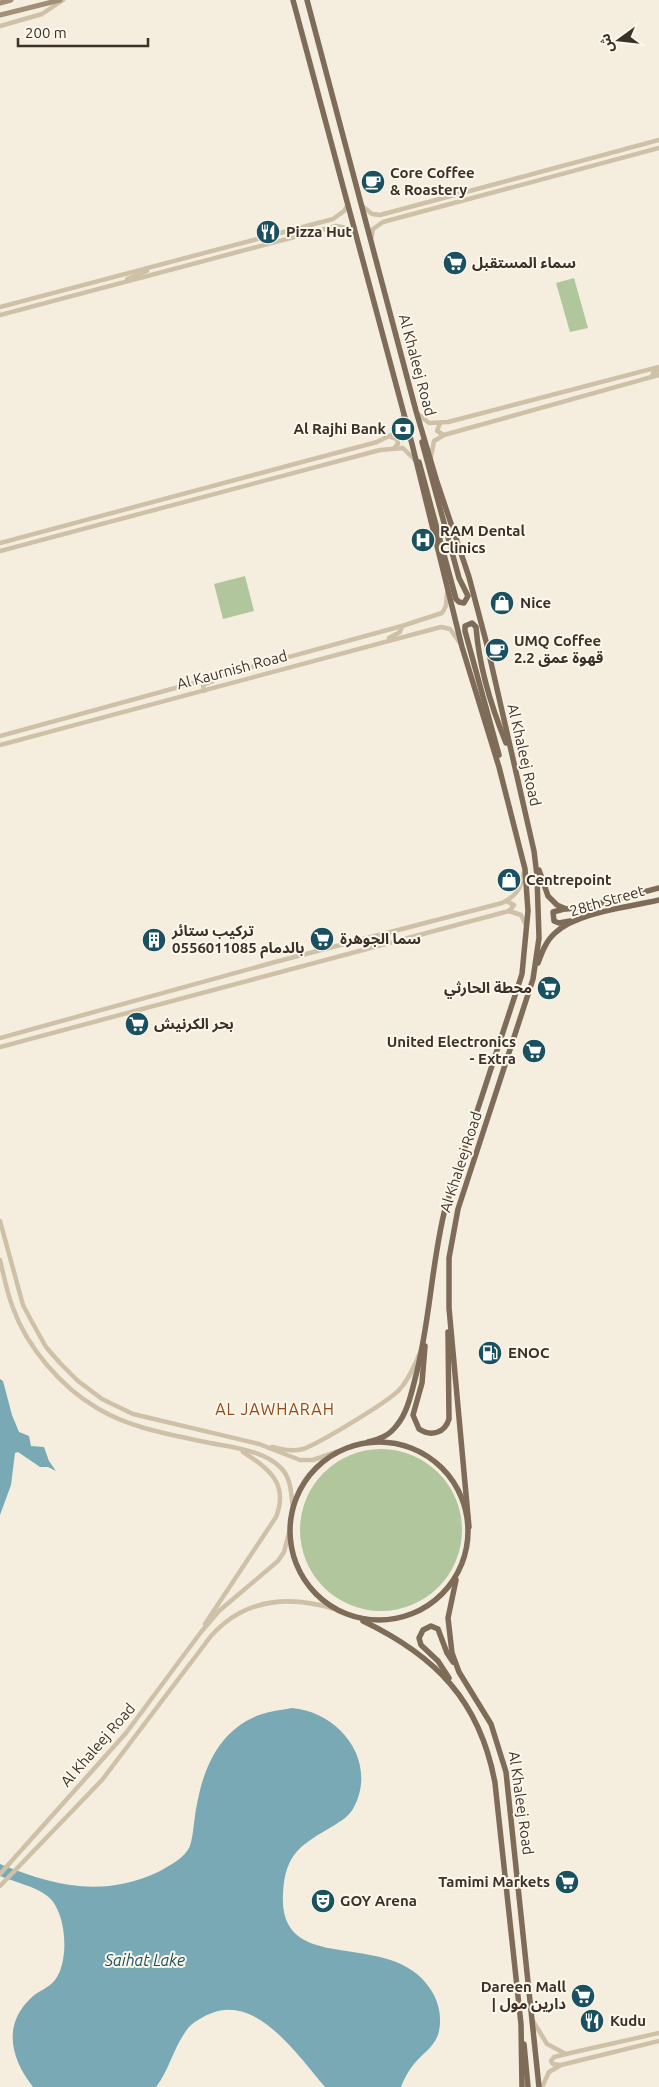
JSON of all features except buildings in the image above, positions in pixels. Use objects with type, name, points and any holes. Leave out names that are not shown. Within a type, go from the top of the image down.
[{"type":"main road","points":[[0,3],[11,0]]},
{"type":"main road","points":[[0,15],[61,0]]},
{"type":"main road","name":"Al Khaleej Road","points":[[293,0],[417,463],[462,647],[504,786],[525,869],[527,927],[518,991],[445,1209],[422,1347],[412,1390],[400,1420],[384,1437],[368,1442]]},
{"type":"main road","points":[[303,0],[311,16]]},
{"type":"main road","name":"Al Khaleej Road","points":[[308,0],[416,411],[470,577],[488,645],[534,851],[538,883],[539,938],[532,979],[458,1209],[449,1258],[449,1308],[469,1527]]},
{"type":"main road","points":[[412,444],[423,470],[456,599],[458,602],[464,603],[468,596],[459,578],[436,497],[423,450],[420,425]]},
{"type":"main road","points":[[504,786],[498,752],[465,632],[465,626],[468,624],[472,623],[476,627],[477,646],[496,719],[512,759]]},
{"type":"main road","name":"28th Street","points":[[534,851],[548,896],[557,905],[566,909],[580,908],[659,888]]},
{"type":"main road","name":"28th Street","points":[[532,979],[543,950],[551,937],[560,929],[581,919],[659,900]]},
{"type":"main road","points":[[566,909],[553,912],[554,920],[559,923],[581,919]]},
{"type":"main road","points":[[427,1314],[424,1368],[413,1415],[419,1429],[432,1434],[442,1430],[449,1419],[447,1355],[449,1308]]},
{"type":"main road","points":[[368,1442],[392,1442],[404,1445],[416,1449],[437,1462],[459,1490],[464,1502],[469,1527],[462,1566],[444,1594],[429,1606],[412,1615],[386,1620],[356,1618],[335,1609],[316,1594],[302,1575],[293,1553],[290,1529],[293,1509],[308,1477],[316,1467],[336,1452],[368,1442]]},
{"type":"main road","name":"Al Khaleej Road","points":[[462,1566],[452,1596],[448,1618],[449,1642],[459,1672],[491,1724],[506,1772],[540,2087]]},
{"type":"main road","name":"Al Khaleej Road","points":[[356,1618],[402,1642],[427,1660],[455,1687],[481,1732],[492,1763],[521,2024],[522,2087]]},
{"type":"main road","points":[[455,1687],[438,1661],[421,1645],[419,1638],[423,1630],[431,1626],[438,1629],[447,1653],[459,1672]]},
{"type":"main road","points":[[521,2024],[528,2087]]},
{"type":"street","points":[[0,26],[42,14],[61,0]]},
{"type":"street","points":[[361,205],[376,215],[401,210],[659,140]]},
{"type":"street","points":[[370,240],[376,226],[398,218],[659,148]]},
{"type":"street","points":[[0,307],[334,218],[344,211],[348,204]]},
{"type":"street","points":[[398,218],[401,210]]},
{"type":"street","points":[[0,316],[336,226],[348,228],[355,233]]},
{"type":"street","points":[[112,286],[163,264]]},
{"type":"street","points":[[416,411],[426,422],[440,423],[475,416],[659,369]]},
{"type":"street","points":[[652,377],[652,373],[659,369]]},
{"type":"street","points":[[431,460],[432,444],[436,439],[444,435],[659,375]]},
{"type":"street","points":[[388,438],[401,428],[403,412]]},
{"type":"street","points":[[440,423],[437,431],[444,435]]},
{"type":"street","points":[[0,543],[394,436],[398,441],[397,446],[391,448],[0,551]]},
{"type":"street","points":[[391,448],[406,449],[417,463]]},
{"type":"street","points":[[145,512],[169,498]]},
{"type":"street","name":"Al Kaurnish Road","points":[[0,736],[402,626],[442,612],[446,606],[448,592]]},
{"type":"street","points":[[371,645],[400,632],[402,626]]},
{"type":"street","name":"Al Kaurnish Road","points":[[0,745],[444,626],[452,631],[462,647]]},
{"type":"street","points":[[204,691],[205,683],[240,671]]},
{"type":"street","points":[[0,1038],[275,962],[502,903],[511,899],[519,891],[525,869]]},
{"type":"street","points":[[0,1047],[509,911],[513,908],[514,903],[502,903]]},
{"type":"street","points":[[509,911],[520,915],[527,927]]},
{"type":"street","points":[[0,1221],[23,1305],[46,1347],[72,1375],[102,1399],[133,1414],[197,1431],[267,1446],[291,1450],[305,1448],[389,1400],[404,1384],[422,1347]]},
{"type":"street","points":[[0,1260],[13,1309],[22,1327],[38,1353],[71,1389],[97,1408],[129,1424],[238,1449],[265,1458],[280,1467],[289,1480],[293,1509]]},
{"type":"street","points":[[188,1438],[198,1435],[197,1431]]},
{"type":"street","points":[[267,1446],[300,1460],[313,1460],[336,1452]]},
{"type":"street","points":[[201,1632],[276,1517],[280,1506],[280,1492],[272,1473],[260,1462],[238,1449]]},
{"type":"street","name":"Al Khaleej Road","points":[[0,1874],[126,1733],[201,1632],[219,1611],[278,1561],[284,1552],[290,1529]]},
{"type":"street","points":[[0,1886],[66,1820],[124,1754],[205,1644],[224,1623],[248,1608],[276,1601],[302,1601],[335,1609]]},
{"type":"street","points":[[533,2021],[547,2044],[566,2054]]},
{"type":"street","points":[[561,2065],[553,2064],[550,2061],[554,2057],[659,2032]]},
{"type":"street","points":[[540,2087],[549,2072],[561,2065],[659,2041]]},
{"type":"green space","points":[[574,278],[588,328],[570,332],[556,283]]},
{"type":"green space","points":[[245,576],[254,611],[223,619],[214,584]]},
{"type":"green space","points":[[381,1449],[397,1451],[412,1456],[426,1463],[438,1473],[448,1485],[455,1499],[460,1514],[462,1530],[460,1546],[455,1561],[448,1575],[438,1587],[426,1597],[412,1604],[397,1609],[381,1611],[365,1609],[350,1604],[336,1597],[324,1587],[314,1575],[307,1561],[302,1546],[300,1530],[302,1514],[307,1499],[314,1485],[324,1473],[336,1463],[350,1456],[365,1451]]},
{"type":"water","points":[[0,1379],[3,1381],[12,1415],[19,1432],[29,1436],[31,1446],[44,1447],[49,1461],[56,1471],[48,1467],[40,1467],[18,1452],[15,1453],[11,1485],[0,1515]]},
{"type":"water","name":"Saihat Lake","points":[[292,1708],[309,1712],[325,1719],[339,1729],[350,1742],[358,1757],[361,1774],[360,1791],[353,1809],[347,1817],[304,1845],[291,1859],[284,1880],[283,1894],[287,1921],[299,1937],[319,1946],[394,1961],[417,1974],[434,1995],[438,2004],[439,2030],[433,2044],[417,2060],[406,2075],[401,2087],[325,2087],[303,2060],[276,2032],[261,2021],[245,2013],[229,2010],[209,2014],[189,2027],[179,2041],[165,2073],[156,2087],[33,2087],[19,2065],[15,2054],[13,2031],[16,2019],[22,2008],[31,1998],[53,1983],[60,1971],[63,1961],[64,1936],[62,1923],[53,1902],[46,1895],[35,1889],[0,1876],[0,1864],[40,1878],[78,1886],[98,1887],[117,1885],[158,1872],[181,1858],[190,1846],[204,1776],[209,1763],[224,1740],[245,1722],[259,1715]]},
{"type":"place","name":"Core Coffee & Roastery","points":[[373,182]]},
{"type":"place","name":"Pizza Hut","points":[[268,232]]},
{"type":"place","name":"سماء المستقبل","points":[[455,263]]},
{"type":"place","name":"Al Rajhi Bank","points":[[403,429]]},
{"type":"place","name":"RAM Dental Clinics","points":[[423,540]]},
{"type":"place","name":"Nice","points":[[502,603]]},
{"type":"place","name":"UMQ Coffee 2.2 قهوة عمق","points":[[497,650]]},
{"type":"place","name":"Centrepoint","points":[[509,880]]},
{"type":"place","name":"سما الجوهرة","points":[[322,939]]},
{"type":"place","name":"تركيب ستائر بالدمام 0556011085","points":[[154,940]]},
{"type":"place","name":"محطة الحارثي","points":[[549,988]]},
{"type":"place","name":"بحر الكرنيش","points":[[137,1024]]},
{"type":"place","name":"United Electronics - Extra","points":[[534,1051]]},
{"type":"place","name":"ENOC","points":[[490,1353]]},
{"type":"place","name":"Tamimi Markets","points":[[567,1882]]},
{"type":"place","name":"GOY Arena","points":[[323,1901]]},
{"type":"place","name":"Dareen Mall | دارين مول","points":[[583,1996]]},
{"type":"place","name":"Kudu","points":[[592,2021]]},
{"type":"district","name":"AL JAWHARAH","points":[[275,1409]]}]
